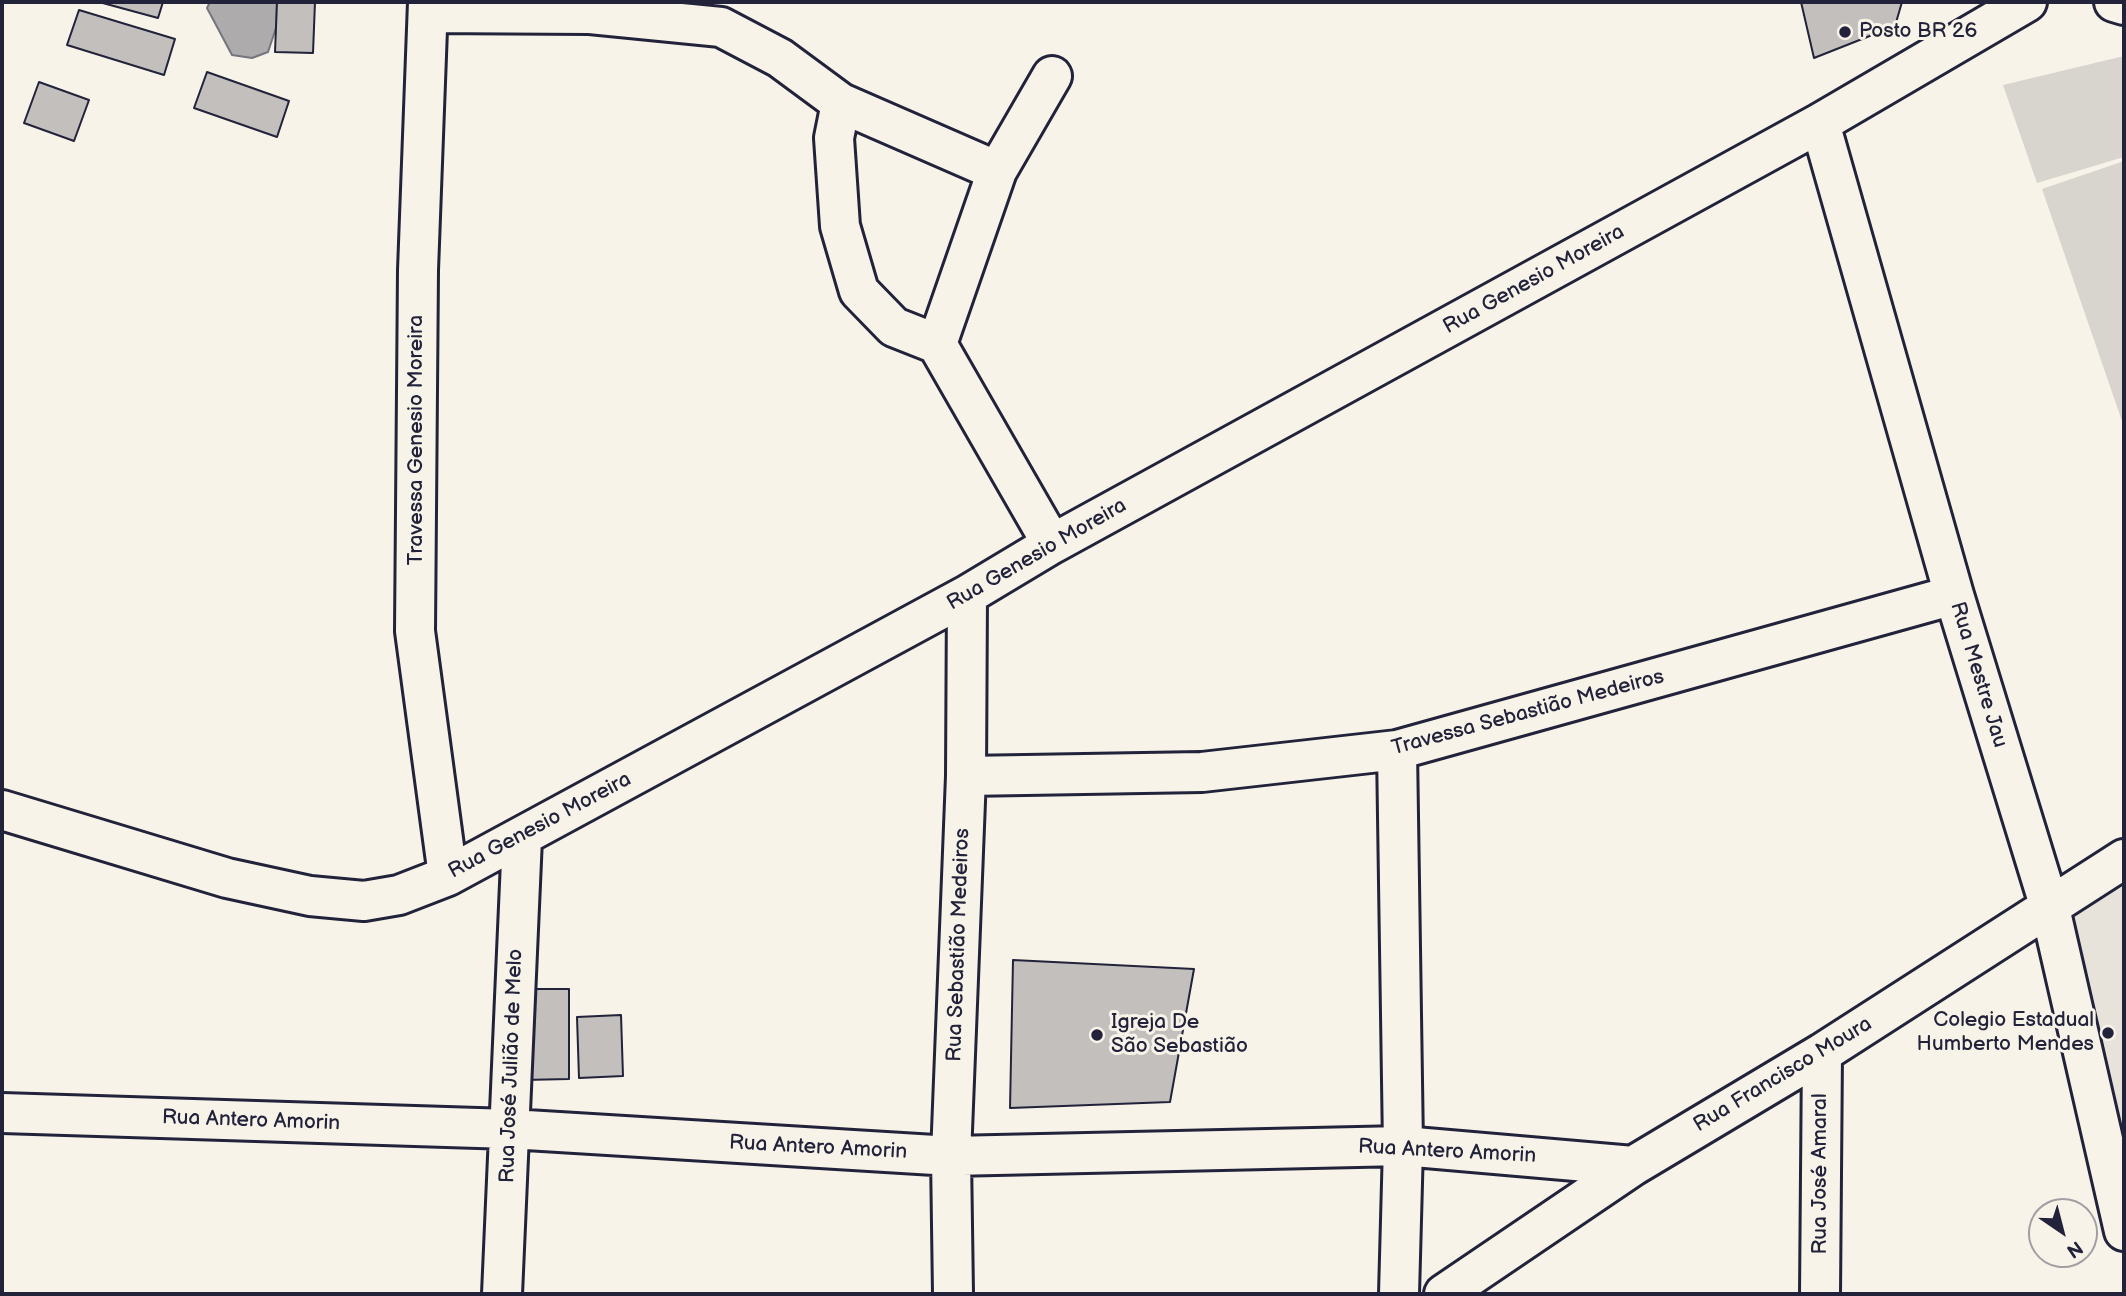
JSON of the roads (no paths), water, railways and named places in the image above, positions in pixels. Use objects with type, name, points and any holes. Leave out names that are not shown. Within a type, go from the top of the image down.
[{"type":"street","name":"Rua Genesio Moreira","points":[[2,810],[227,878],[310,896],[364,901],[399,895],[448,876],[967,595],[1052,544],[1819,123],[2027,2]]},
{"type":"street","points":[[2114,2],[2124,5]]},
{"type":"street","points":[[428,7],[590,14],[721,27],[780,58],[841,103],[996,171]]},
{"type":"street","name":"Travessa Genesio Moreira","points":[[428,7],[418,270],[415,631],[448,876]]},
{"type":"street","points":[[937,344],[996,171],[1052,76]]},
{"type":"street","points":[[841,103],[834,138],[840,226],[859,291],[894,327],[937,344],[1052,544]]},
{"type":"street","name":"Rua Mestre Jau","points":[[1819,123],[1954,595],[2050,908],[2124,1231]]},
{"type":"street","name":"Rua Sebastião Medeiros","points":[[953,1294],[951,1156],[966,776],[967,595]]},
{"type":"street","name":"Travessa Sebastião Medeiros","points":[[966,776],[1202,772],[1397,750],[1954,595]]},
{"type":"street","points":[[1397,750],[1403,1146],[1399,1294]]},
{"type":"street","name":"Rua José Julião de Melo","points":[[502,1294],[522,838]]},
{"type":"street","name":"Rua Francisco Moura","points":[[1444,1294],[1633,1166],[1822,1053],[2124,859]]},
{"type":"street","name":"Rua José Amaral","points":[[1820,1294],[1822,1053]]},
{"type":"street","name":"Rua Antero Amorin","points":[[2,1113],[510,1129],[951,1156],[1403,1146],[1633,1166]]},
{"type":"place","name":"Posto BR 26","points":[[1845,32]]},
{"type":"place","name":"Colegio Estadual Humberto Mendes","points":[[2108,1033]]},
{"type":"place","name":"Igreja De São Sebastião","points":[[1097,1035]]}]
